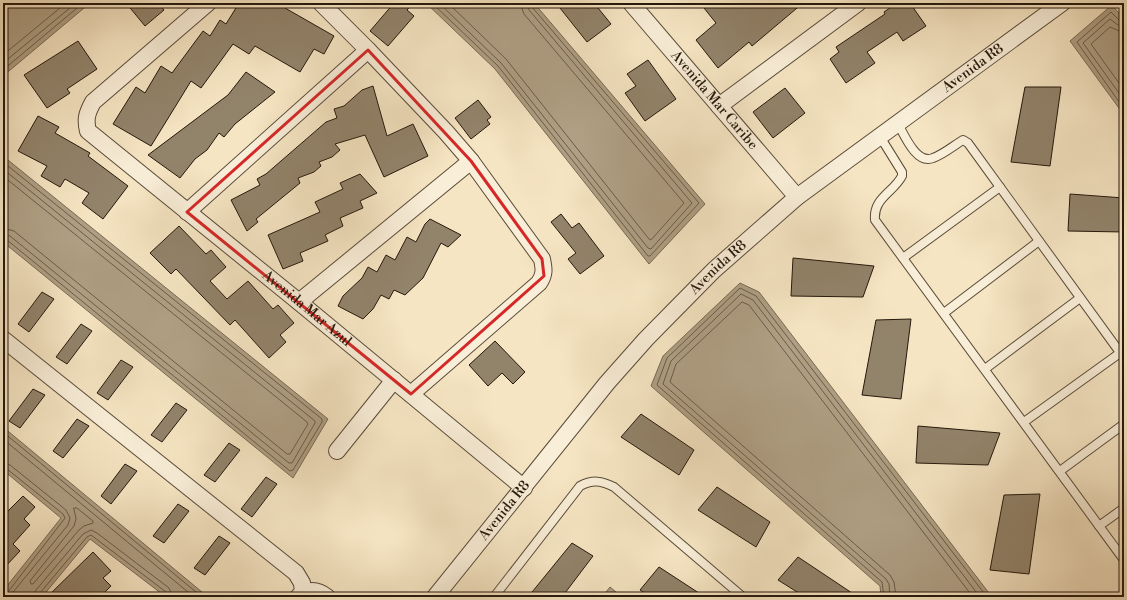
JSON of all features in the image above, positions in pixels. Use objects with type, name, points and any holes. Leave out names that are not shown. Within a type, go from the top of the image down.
[{"type":"street","name":"Avenida Mar Azul","points":[[208,3],[93,102],[88,111],[86,122],[88,131],[299,302],[524,488]]},
{"type":"street","points":[[321,3],[446,132],[471,161],[542,260],[544,276],[540,283],[411,394]]},
{"type":"street","name":"Avenida Mar Caribe","points":[[631,3],[797,197]]},
{"type":"street","points":[[718,106],[858,3]]},
{"type":"street","name":"Avenida R8","points":[[435,597],[607,383],[646,339],[714,270],[797,197],[879,135],[1062,3]]},
{"type":"street","points":[[187,212],[368,50]]},
{"type":"street","points":[[299,302],[471,161]]},
{"type":"street","points":[[3,339],[296,573],[302,583],[301,595],[313,590],[322,593],[327,597]]},
{"type":"street","points":[[337,451],[394,380]]},
{"type":"lane","points":[[897,122],[919,157],[926,160],[934,158],[963,140],[968,143],[1122,356],[1024,422]]},
{"type":"lane","points":[[879,135],[902,172],[902,176],[879,201],[875,208],[875,220],[1124,560]]},
{"type":"lane","points":[[903,258],[1000,187]]},
{"type":"lane","points":[[944,313],[1039,241]]},
{"type":"lane","points":[[985,369],[1080,298]]},
{"type":"lane","points":[[1060,471],[1124,424]]},
{"type":"lane","points":[[494,597],[580,486],[590,481],[602,481],[614,487],[743,597]]},
{"type":"lane","points":[[1099,526],[1124,508]]},
{"type":"highlighted area","points":[[368,50],[471,161],[542,259],[544,276],[411,394],[187,212]]},
{"type":"water","points":[[3,3],[90,3],[3,76]]},
{"type":"water","points":[[426,3],[534,3],[705,204],[649,264],[495,69]]},
{"type":"water","points":[[1112,5],[1124,19],[1124,115],[1070,41]]},
{"type":"water","points":[[3,156],[328,419],[293,478],[3,242]]},
{"type":"water","points":[[740,283],[759,292],[992,597],[881,597],[880,586],[651,386],[663,356]]},
{"type":"water","points":[[3,427],[208,597],[166,597],[90,539],[42,597],[3,597],[3,591],[61,518],[3,470]]},
{"type":"water","points":[[610,587],[622,597],[602,597]]},
{"type":"building","points":[[126,3],[158,3],[164,10],[145,26]]},
{"type":"building","points":[[239,3],[288,3],[285,8],[334,36],[324,54],[314,49],[300,72],[255,46],[249,54],[233,44],[201,88],[191,81],[151,146],[113,124],[136,87],[145,93],[161,66],[172,73],[203,31],[210,36],[220,20],[226,24]]},
{"type":"building","points":[[394,3],[413,3],[407,10],[414,16],[388,46],[370,31]]},
{"type":"building","points":[[556,3],[594,3],[611,24],[587,42]]},
{"type":"building","points":[[700,3],[803,3],[752,46],[749,42],[718,68],[696,40],[716,23]]},
{"type":"building","points":[[897,3],[910,3],[926,26],[903,41],[897,32],[867,52],[875,63],[846,83],[830,59],[839,52],[836,47],[885,14],[884,12]]},
{"type":"building","points":[[78,41],[97,69],[67,89],[70,93],[47,108],[24,75]]},
{"type":"building","points":[[648,60],[676,99],[645,121],[625,93],[636,86],[627,74]]},
{"type":"building","points":[[246,72],[275,92],[235,124],[224,137],[219,133],[207,150],[195,159],[180,178],[148,155],[228,95]]},
{"type":"building","points":[[373,86],[387,136],[413,124],[428,156],[384,177],[365,135],[335,144],[340,150],[332,157],[319,162],[321,166],[314,172],[298,178],[300,183],[256,219],[258,222],[247,231],[231,200],[260,185],[257,179],[266,174],[326,122],[337,118],[334,109],[344,106],[362,90]]},
{"type":"building","points":[[1025,87],[1061,87],[1050,166],[1011,162]]},
{"type":"building","points":[[785,88],[805,113],[773,138],[753,112]]},
{"type":"building","points":[[478,100],[491,117],[487,120],[490,124],[471,139],[455,118]]},
{"type":"building","points":[[38,116],[59,127],[55,133],[90,153],[88,156],[128,186],[103,219],[82,203],[89,193],[65,179],[60,187],[41,176],[47,166],[18,151]]},
{"type":"building","points":[[360,174],[377,193],[360,201],[363,208],[340,218],[343,226],[325,235],[328,241],[300,253],[303,261],[283,269],[268,235],[320,212],[315,202],[343,189],[340,183]]},
{"type":"building","points":[[1070,194],[1124,198],[1124,232],[1068,231]]},
{"type":"building","points":[[561,214],[572,228],[579,223],[604,256],[580,274],[568,259],[576,253],[551,222]]},
{"type":"building","points":[[430,219],[461,235],[448,247],[441,243],[423,278],[405,295],[394,290],[389,299],[381,295],[373,309],[363,319],[338,306],[343,296],[362,278],[368,267],[377,272],[386,255],[395,260],[407,237],[416,242],[425,224]]},
{"type":"building","points":[[179,226],[206,254],[211,250],[226,267],[210,281],[227,299],[248,281],[273,309],[278,305],[294,323],[280,335],[286,342],[269,358],[235,320],[230,325],[176,269],[171,274],[150,253]]},
{"type":"building","points":[[793,258],[874,266],[863,297],[791,296]]},
{"type":"building","points":[[42,292],[54,299],[29,332],[18,324]]},
{"type":"building","points":[[911,319],[901,399],[862,395],[876,320]]},
{"type":"building","points":[[81,324],[92,331],[67,364],[56,357]]},
{"type":"building","points":[[495,341],[525,372],[513,384],[502,373],[488,386],[469,365]]},
{"type":"building","points":[[121,360],[133,367],[108,400],[97,393]]},
{"type":"building","points":[[33,389],[45,395],[20,428],[9,421]]},
{"type":"building","points":[[176,403],[187,410],[162,442],[151,435]]},
{"type":"building","points":[[641,414],[694,450],[679,475],[621,437]]},
{"type":"building","points":[[77,419],[89,426],[63,458],[53,451]]},
{"type":"building","points":[[918,426],[1000,433],[988,465],[916,463]]},
{"type":"building","points":[[229,443],[240,450],[215,482],[204,475]]},
{"type":"building","points":[[125,464],[137,471],[111,504],[101,496]]},
{"type":"building","points":[[266,477],[277,484],[252,517],[241,509]]},
{"type":"building","points":[[717,487],[770,522],[756,547],[698,510]]},
{"type":"building","points":[[1040,494],[1029,574],[990,570],[1004,495]]},
{"type":"building","points":[[23,496],[35,507],[24,519],[30,525],[13,544],[20,551],[3,569],[3,516]]},
{"type":"building","points":[[178,504],[189,511],[164,543],[153,536]]},
{"type":"building","points":[[219,536],[230,543],[205,575],[194,568]]},
{"type":"building","points":[[572,543],[593,556],[562,597],[528,597]]},
{"type":"building","points":[[93,552],[111,571],[103,578],[111,586],[100,597],[47,597]]},
{"type":"building","points":[[798,557],[858,597],[805,597],[778,580]]},
{"type":"building","points":[[659,567],[705,597],[651,597],[640,590]]}]
